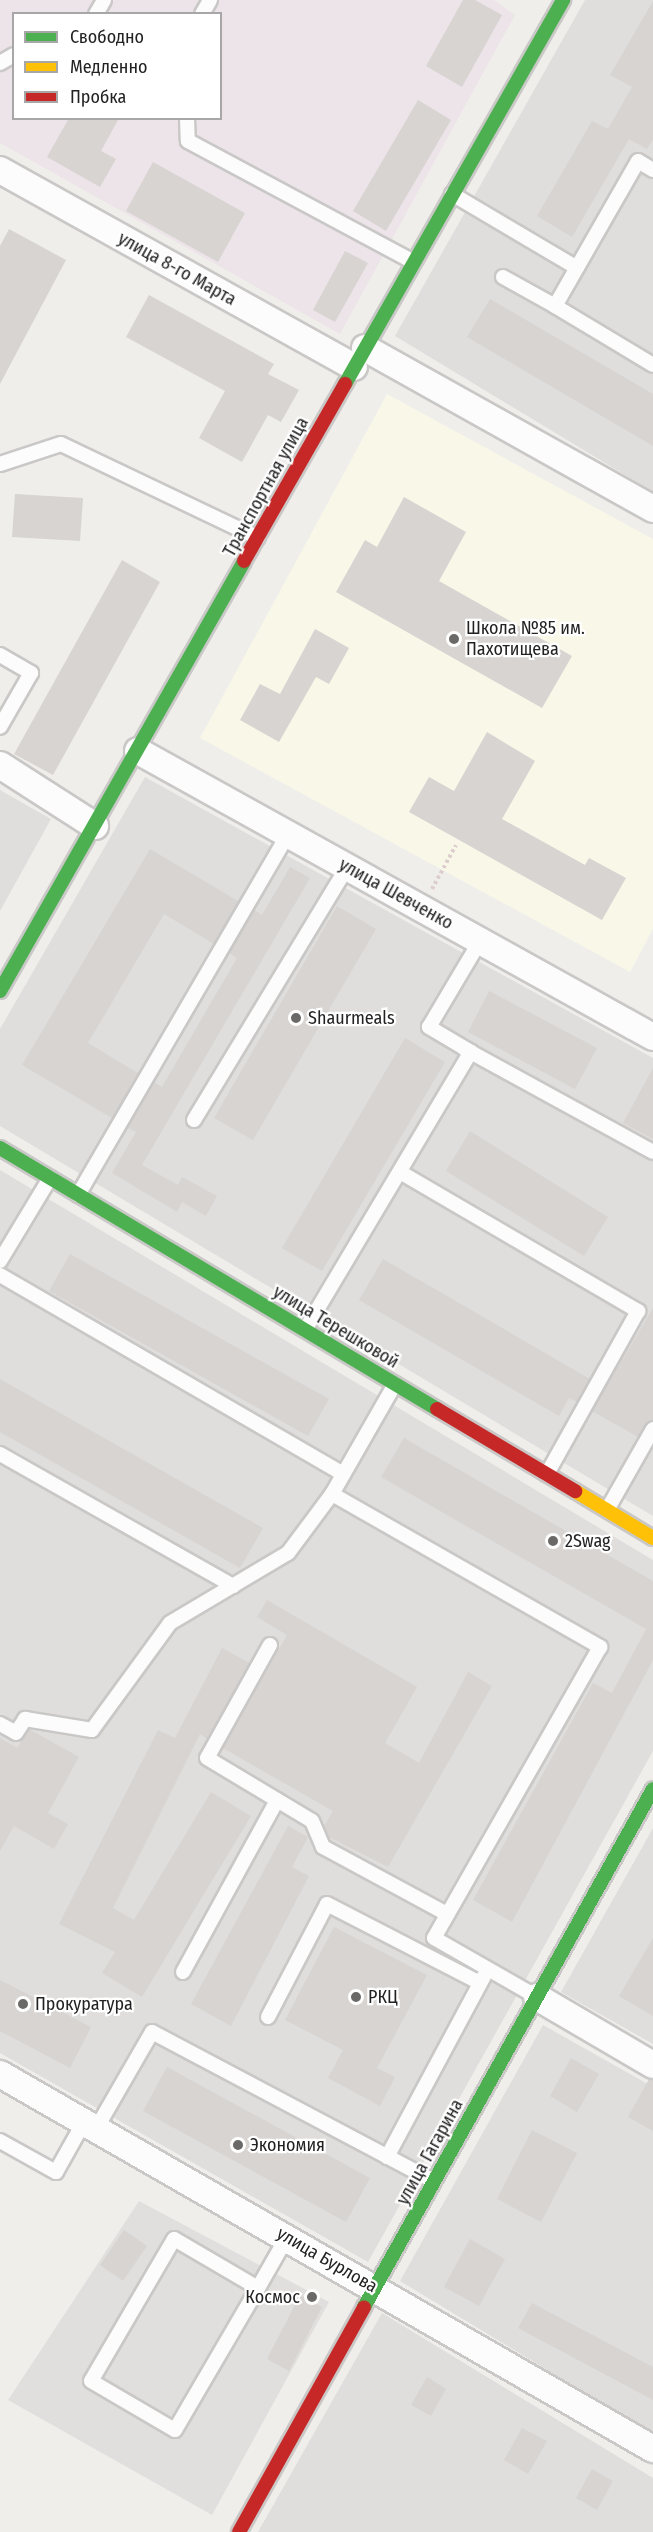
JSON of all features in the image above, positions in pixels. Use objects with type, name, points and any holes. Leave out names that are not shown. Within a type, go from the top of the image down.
[{"type":"street","name":"Транспортная улица","points":[[0,991],[563,0]]},
{"type":"street","name":"улица 8-го Марта","points":[[0,170],[653,509]]},
{"type":"street","name":"улица Шевченко","points":[[138,751],[653,1037]]},
{"type":"street","points":[[0,765],[95,826]]},
{"type":"street","name":"улица Терешковой","points":[[0,1148],[653,1538]]},
{"type":"street","name":"улица Гагарина","points":[[239,2532],[653,1789]]},
{"type":"street","points":[[537,1997],[653,2066]]},
{"type":"street","name":"улица Бурлова","points":[[0,2074],[375,2287],[653,2449]]},
{"type":"lane","points":[[187,120],[188,141],[414,262]]},
{"type":"lane","points":[[555,306],[638,161],[653,170]]},
{"type":"lane","points":[[452,194],[577,268]]},
{"type":"lane","points":[[503,277],[653,365]]},
{"type":"lane","points":[[0,464],[61,444],[258,538]]},
{"type":"lane","points":[[0,656],[31,673],[0,727]]},
{"type":"lane","points":[[78,1195],[288,834]]},
{"type":"lane","points":[[194,1120],[346,867]]},
{"type":"lane","points":[[480,941],[429,1027],[653,1152]]},
{"type":"lane","points":[[305,1330],[471,1052],[465,1049]]},
{"type":"lane","points":[[400,1172],[638,1311],[547,1474]]},
{"type":"lane","points":[[0,1261],[50,1178]]},
{"type":"lane","points":[[0,1275],[343,1474]]},
{"type":"lane","points":[[0,1724],[16,1733],[25,1719],[92,1730],[170,1623],[288,1553],[332,1494],[395,1384]]},
{"type":"lane","points":[[607,1510],[653,1429]]},
{"type":"lane","points":[[0,1454],[233,1586]]},
{"type":"lane","points":[[332,1494],[600,1647],[434,1938],[537,1997]]},
{"type":"lane","points":[[270,1645],[207,1758],[312,1821],[323,1847],[447,1914]]},
{"type":"lane","points":[[183,1972],[277,1800]]},
{"type":"lane","points":[[267,2017],[327,1904],[480,1983]]},
{"type":"lane","points":[[387,2157],[488,1969]]},
{"type":"lane","points":[[0,2141],[56,2172],[152,2032],[434,2181]]},
{"type":"lane","points":[[258,2288],[174,2239],[92,2381],[175,2430],[258,2288],[287,2237]]},
{"type":"path","points":[[421,908],[456,845]]},
{"type":"shaded area","points":[[0,0],[494,0],[515,15],[340,334],[0,143]]},
{"type":"shaded area","points":[[585,0],[653,0],[653,492],[395,336]]},
{"type":"shaded area","name":"Школа №85 им. Пахотищева","points":[[387,394],[653,539],[653,929],[630,972],[200,738]]},
{"type":"shaded area","points":[[145,777],[653,1058],[653,1516],[0,1126],[0,1029]]},
{"type":"shaded area","points":[[0,790],[51,819],[0,911]]},
{"type":"shaded area","points":[[0,1170],[653,1560],[653,1751],[368,2262],[0,2053]]},
{"type":"shaded area","points":[[653,1828],[653,2044],[561,1992]]},
{"type":"shaded area","points":[[543,2025],[653,2087],[653,2434],[400,2281]]},
{"type":"shaded area","points":[[139,2201],[329,2302],[212,2515],[8,2400]]},
{"type":"shaded area","points":[[382,2313],[653,2478],[653,2532],[258,2532]]},
{"type":"building","points":[[463,0],[475,0],[502,15],[462,87],[426,66]]},
{"type":"building","points":[[653,1],[653,139],[647,149],[629,139],[572,237],[537,216],[592,121],[608,129],[632,87],[610,75]]},
{"type":"building","points":[[418,100],[451,120],[386,231],[353,211]]},
{"type":"building","points":[[68,120],[118,120],[101,151],[116,159],[100,187],[47,157]]},
{"type":"building","points":[[153,162],[245,213],[218,262],[126,211]]},
{"type":"building","points":[[9,229],[66,260],[0,384],[0,246]]},
{"type":"building","points":[[345,251],[368,263],[335,322],[313,310]]},
{"type":"building","points":[[149,295],[274,364],[268,374],[299,390],[281,422],[268,415],[242,462],[199,438],[225,391],[126,337]]},
{"type":"building","points":[[490,299],[653,394],[653,446],[467,337]]},
{"type":"building","points":[[15,494],[83,498],[80,541],[12,537]]},
{"type":"building","points":[[404,497],[466,532],[439,581],[572,656],[542,708],[336,592],[365,540],[377,547]]},
{"type":"building","points":[[122,560],[160,582],[53,775],[14,754]]},
{"type":"building","points":[[315,629],[349,648],[329,684],[316,677],[279,742],[240,720],[260,684],[280,694]]},
{"type":"building","points":[[487,732],[535,761],[502,819],[585,865],[589,858],[626,878],[602,920],[409,812],[429,777],[454,791]]},
{"type":"building","points":[[150,849],[238,901],[214,944],[164,914],[88,1043],[138,1073],[112,1118],[22,1065]]},
{"type":"building","points":[[290,867],[310,878],[142,1165],[178,1185],[182,1177],[217,1196],[206,1216],[182,1202],[177,1212],[112,1173],[136,1132],[128,1128],[154,1082],[162,1087],[237,958],[229,953],[254,910],[262,915]]},
{"type":"building","points":[[337,906],[376,929],[253,1140],[214,1118]]},
{"type":"building","points":[[489,991],[597,1048],[575,1089],[468,1032]]},
{"type":"building","points":[[405,1038],[445,1062],[322,1271],[282,1248]]},
{"type":"building","points":[[653,1068],[653,1139],[623,1123]]},
{"type":"building","points":[[470,1131],[608,1217],[584,1256],[446,1171]]},
{"type":"building","points":[[70,1254],[329,1399],[308,1436],[49,1291]]},
{"type":"building","points":[[383,1259],[590,1379],[577,1402],[569,1398],[559,1416],[359,1300]]},
{"type":"building","points":[[653,1308],[653,1420],[638,1437],[592,1411]]},
{"type":"building","points":[[0,1379],[263,1528],[240,1568],[0,1432]]},
{"type":"building","points":[[404,1438],[653,1581],[653,1660],[512,1922],[473,1900],[593,1683],[612,1693],[646,1629],[381,1477]]},
{"type":"building","points":[[267,1600],[417,1687],[385,1743],[419,1763],[468,1672],[492,1686],[388,1867],[329,1837],[324,1826],[333,1811],[223,1748],[287,1635],[257,1617]]},
{"type":"building","points":[[222,1648],[250,1663],[207,1739],[200,1734],[113,1908],[134,1920],[211,1792],[251,1816],[142,1997],[102,1973],[115,1952],[59,1924],[158,1730],[175,1738]]},
{"type":"building","points":[[29,1729],[79,1757],[48,1813],[68,1824],[54,1849],[14,1826],[0,1851],[0,1738],[17,1748]]},
{"type":"building","points":[[288,1826],[308,1837],[292,1867],[309,1876],[231,2026],[191,2004]]},
{"type":"building","name":"РКЦ","points":[[334,1927],[427,1975],[377,2068],[395,2077],[380,2106],[328,2078],[343,2050],[285,2020]]},
{"type":"building","points":[[653,1938],[653,2016],[619,1996]]},
{"type":"building","name":"Прокуратура","points":[[0,1980],[91,2027],[70,2068],[0,2031]]},
{"type":"building","points":[[571,2058],[599,2074],[577,2112],[550,2096]]},
{"type":"building","points":[[167,2067],[370,2178],[346,2222],[143,2111]]},
{"type":"building","points":[[649,2079],[653,2080],[653,2131],[628,2117]]},
{"type":"building","points":[[532,2130],[577,2153],[541,2222],[497,2199]]},
{"type":"building","points":[[124,2230],[147,2246],[123,2281],[100,2265]]},
{"type":"building","points":[[470,2239],[505,2259],[479,2306],[444,2287]]},
{"type":"building","points":[[300,2295],[322,2307],[289,2371],[267,2359]]},
{"type":"building","points":[[532,2303],[653,2367],[653,2400],[518,2328]]},
{"type":"building","points":[[427,2377],[446,2389],[431,2416],[411,2405]]},
{"type":"building","points":[[522,2428],[547,2441],[528,2474],[504,2460]]},
{"type":"building","points":[[592,2469],[613,2481],[597,2510],[576,2498]]},
{"type":"traffic: fast","points":[[345,384],[563,0]]},
{"type":"traffic: fast","points":[[0,991],[244,561]]},
{"type":"traffic: fast","points":[[0,1148],[437,1409]]},
{"type":"traffic: fast","points":[[364,2307],[653,1789]]},
{"type":"traffic: slow","points":[[575,1491],[653,1538]]},
{"type":"traffic: jam","points":[[244,561],[345,384]]},
{"type":"traffic: jam","points":[[437,1409],[575,1491]]},
{"type":"traffic: jam","points":[[239,2532],[364,2307]]},
{"type":"place","name":"Школа №85 им. Пахотищева","points":[[454,639]]},
{"type":"place","name":"Shaurmeals","points":[[296,1018]]},
{"type":"place","name":"2Swag","points":[[553,1541]]},
{"type":"place","name":"РКЦ","points":[[356,1997]]},
{"type":"place","name":"Прокуратура","points":[[23,2004]]},
{"type":"place","name":"Экономия","points":[[238,2145]]},
{"type":"place","name":"Космос","points":[[312,2297]]}]
